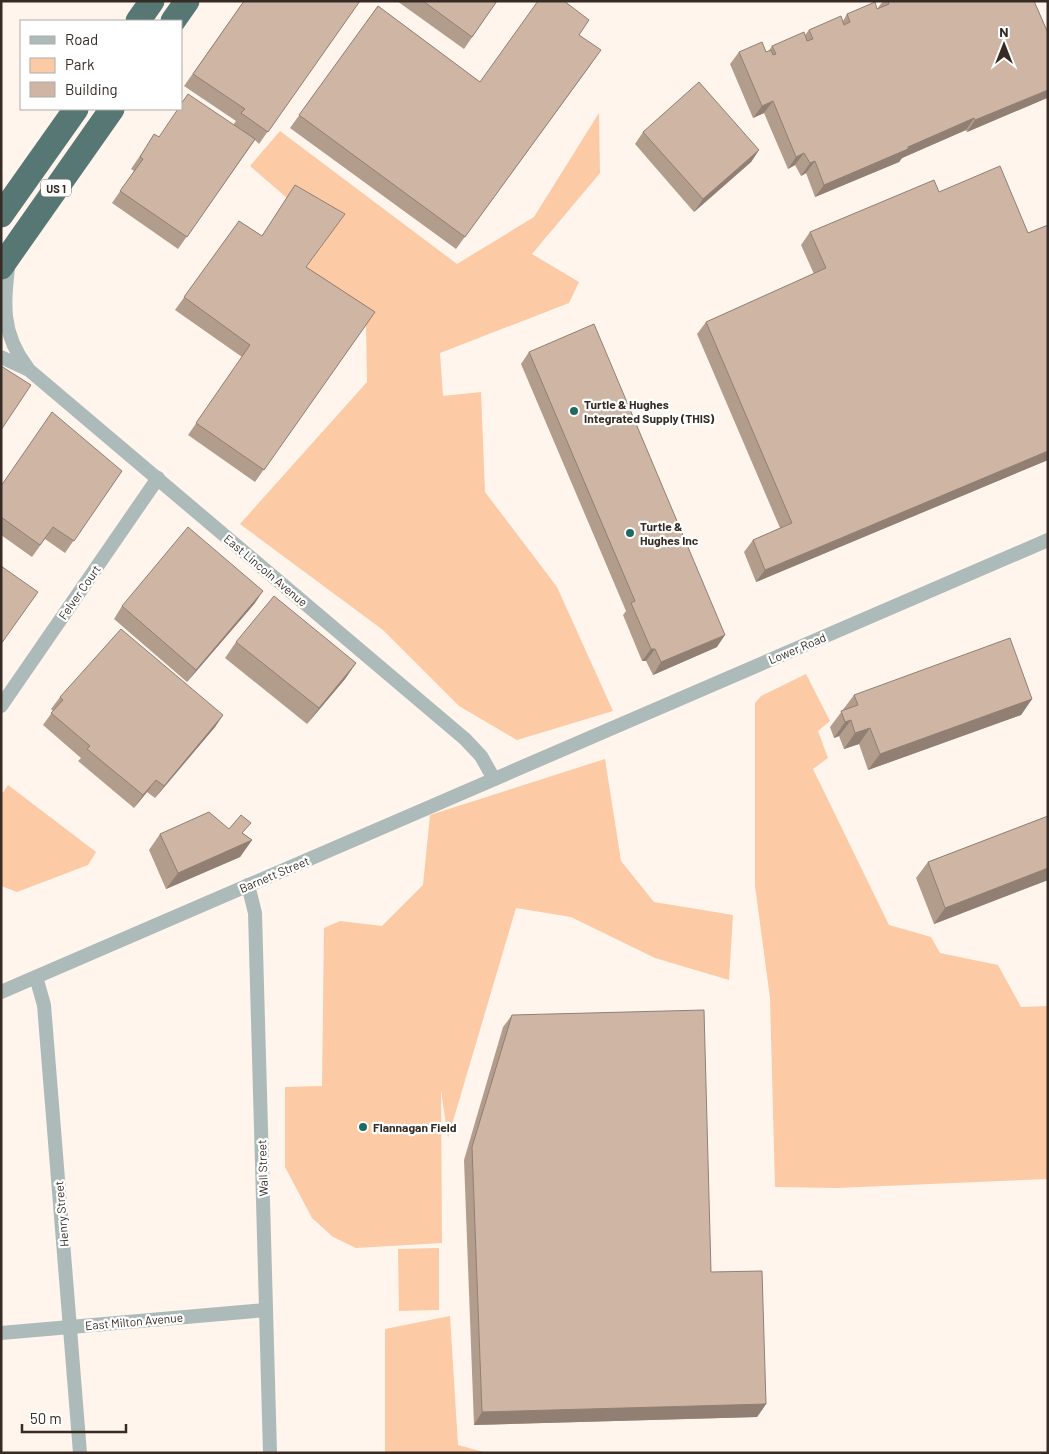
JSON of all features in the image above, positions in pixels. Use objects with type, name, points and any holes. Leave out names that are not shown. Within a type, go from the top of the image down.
[{"type":"highway","points":[[139,20],[152,1]]},
{"type":"highway","points":[[174,20],[187,1]]},
{"type":"highway","name":"US 1","points":[[1,215],[75,110]]},
{"type":"highway","name":"US 1","points":[[5,260],[111,110]]},
{"type":"street","name":"East Lincoln Avenue","points":[[5,260],[3,313],[10,341],[19,358],[29,370],[465,739],[481,756],[494,779]]},
{"type":"street","name":"East Lincoln Avenue","points":[[1,357],[29,370]]},
{"type":"street","name":"Felver Court","points":[[1,706],[158,478]]},
{"type":"street","name":"Lower Road","points":[[547,756],[1048,540]]},
{"type":"street","name":"Barnett Street","points":[[1,992],[547,756]]},
{"type":"street","name":"Wall Street","points":[[248,886],[255,913],[270,1453]]},
{"type":"street","name":"Henry Street","points":[[36,977],[44,1005],[80,1453]]},
{"type":"street","name":"East Milton Avenue","points":[[1,1333],[266,1310]]},
{"type":"green space","points":[[599,113],[600,173],[532,254],[579,282],[569,303],[440,353],[443,396],[481,392],[485,492],[557,587],[613,711],[517,740],[459,706],[383,630],[240,524],[367,382],[366,324],[297,280],[336,226],[287,198],[250,166],[280,131],[457,264],[534,217]]},
{"type":"green space","points":[[806,674],[830,721],[818,731],[828,758],[813,769],[889,925],[931,937],[940,953],[998,965],[1021,1007],[1048,1006],[1048,1179],[837,1188],[775,1187],[770,998],[755,886],[755,703],[761,696]]},
{"type":"green space","points":[[605,759],[621,861],[654,902],[733,915],[729,980],[655,958],[571,917],[516,908],[448,1138],[441,1090],[442,1243],[356,1248],[333,1237],[312,1218],[285,1167],[285,1087],[322,1086],[324,928],[340,921],[382,926],[423,885],[430,815]]},
{"type":"green space","points":[[8,785],[96,852],[88,865],[17,892],[1,886],[1,795]]},
{"type":"green space","points":[[439,1248],[439,1310],[399,1311],[398,1249]]},
{"type":"green space","points":[[450,1316],[458,1445],[487,1453],[385,1453],[385,1329]]},
{"type":"building","points":[[244,1],[360,1],[268,132],[241,113],[245,109],[193,74]]},
{"type":"building","points":[[423,1],[497,1],[472,37]]},
{"type":"building","points":[[538,1],[564,1],[589,20],[579,35],[601,50],[465,237],[299,115],[378,6],[480,82]]},
{"type":"building","points":[[888,1],[1034,1],[1048,33],[1048,90],[975,120],[974,118],[824,185],[815,161],[810,163],[804,153],[796,157],[773,101],[762,106],[739,52],[762,42],[766,52],[771,50],[773,55],[776,54],[772,46],[804,32],[807,41],[813,39],[809,30],[841,16],[844,25],[850,22],[847,14],[875,2],[877,9],[889,4]]},
{"type":"building","points":[[699,82],[759,150],[703,199],[643,132]]},
{"type":"building","points":[[188,94],[255,139],[187,237],[120,191],[143,159],[140,157],[154,134],[159,137],[177,110],[182,110],[182,103]]},
{"type":"building","points":[[1000,166],[1028,233],[1048,225],[1048,451],[765,570],[753,540],[792,523],[706,322],[826,268],[810,232],[934,180],[939,192]]},
{"type":"building","points":[[295,185],[345,214],[306,267],[375,312],[264,470],[196,423],[250,345],[184,297],[239,221],[262,236]]},
{"type":"building","points":[[594,324],[725,635],[661,662],[655,649],[651,649],[631,603],[635,601],[529,352]]},
{"type":"building","points":[[1,366],[31,385],[1,430]]},
{"type":"building","points":[[52,412],[122,471],[74,541],[53,527],[40,545],[1,517],[1,486]]},
{"type":"building","points":[[188,527],[263,591],[196,670],[122,606]]},
{"type":"building","points":[[1,566],[38,592],[1,644]]},
{"type":"building","points":[[274,596],[356,663],[319,708],[236,642]]},
{"type":"building","points":[[121,629],[223,715],[164,786],[156,780],[143,795],[87,749],[90,746],[51,713],[63,700],[60,697]]},
{"type":"building","points":[[1010,638],[1032,699],[880,754],[870,728],[855,733],[851,720],[845,722],[841,711],[858,705],[854,695]]},
{"type":"building","points":[[209,812],[229,829],[241,815],[251,823],[242,833],[252,840],[178,873],[160,834]]},
{"type":"building","points":[[1048,816],[1048,868],[945,908],[928,862]]},
{"type":"building","points":[[704,1010],[711,1272],[762,1271],[766,1404],[482,1412],[472,1147],[512,1015]]},
{"type":"place","name":"Turtle & Hughes Integrated Supply (THIS)","points":[[574,411]]},
{"type":"place","name":"Turtle & Hughes Inc","points":[[630,533]]},
{"type":"place","name":"Flannagan Field","points":[[363,1127]]}]
